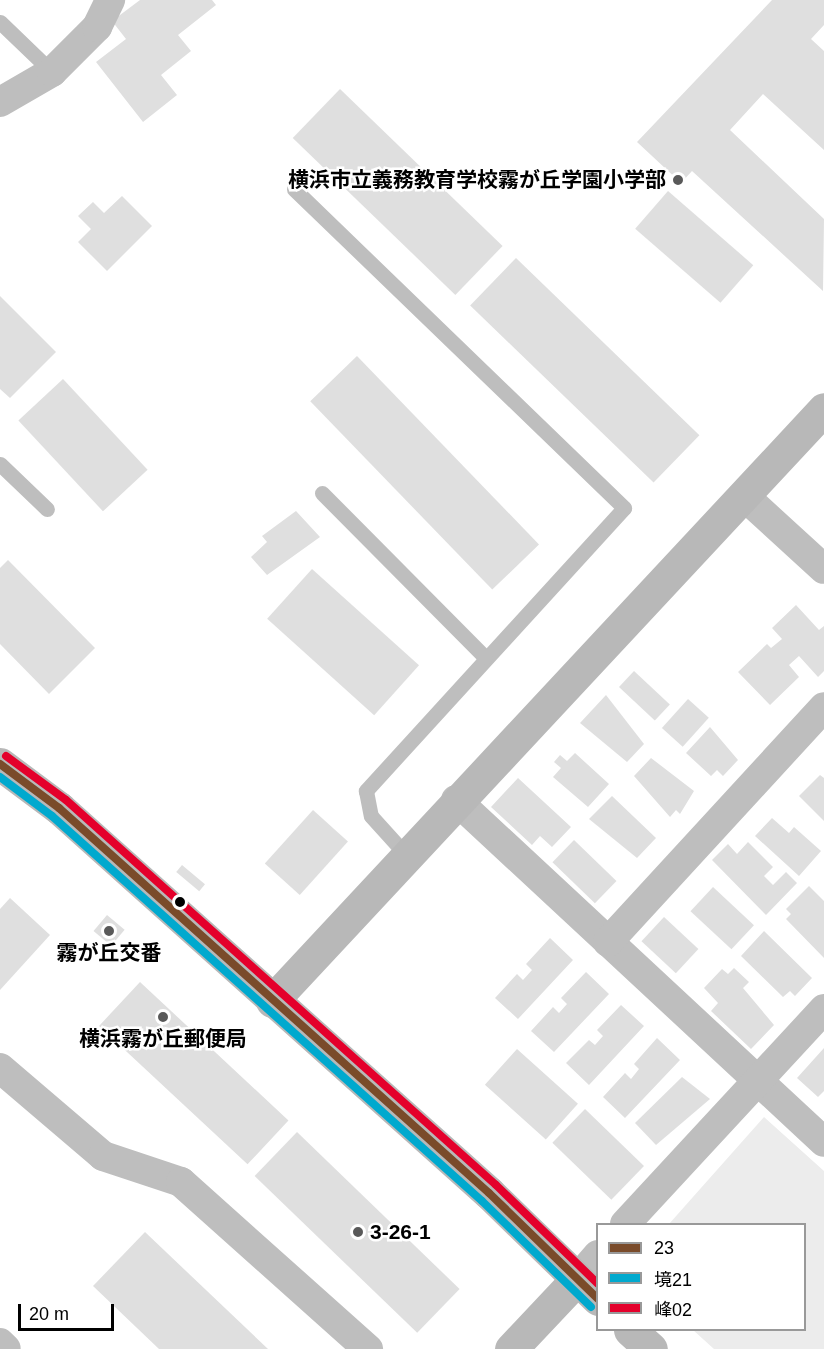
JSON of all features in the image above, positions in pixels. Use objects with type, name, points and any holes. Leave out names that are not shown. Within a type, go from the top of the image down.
[{"type":"street","points":[[0,102],[52,72],[97,27],[110,0]]},
{"type":"street","points":[[272,1001],[409,858],[456,800],[824,409]]},
{"type":"street","points":[[744,496],[824,569]]},
{"type":"street","points":[[608,942],[824,707]]},
{"type":"street","points":[[0,764],[60,808],[587,1289]]},
{"type":"street","points":[[456,800],[824,1142]]},
{"type":"street","points":[[626,1223],[824,1009]]},
{"type":"street","points":[[0,1068],[102,1156],[181,1182],[368,1349]]},
{"type":"street","points":[[511,1349],[587,1289],[596,1258]]},
{"type":"street","points":[[632,1331],[651,1349]]},
{"type":"street","points":[[0,1343],[6,1349]]},
{"type":"lane","points":[[0,22],[52,72]]},
{"type":"lane","points":[[294,189],[624,508],[485,657],[366,791],[371,816],[409,858]]},
{"type":"lane","points":[[0,464],[47,509]]},
{"type":"lane","points":[[322,493],[485,657]]},
{"type":"shaded area","points":[[764,1117],[824,1171],[824,1349],[714,1349],[694,1331],[806,1331],[806,1223],[670,1223]]},
{"type":"building","points":[[140,0],[212,0],[216,5],[178,35],[191,51],[161,75],[177,95],[143,122],[96,62],[126,39],[112,21]]},
{"type":"building","points":[[772,0],[824,0],[824,25],[811,39],[824,51],[824,150],[763,94],[730,130],[824,219],[823,291],[692,171],[681,183],[637,142]]},
{"type":"building","points":[[340,89],[503,246],[455,295],[293,138]]},
{"type":"building","points":[[668,191],[753,265],[720,303],[635,229]]},
{"type":"building","points":[[122,196],[152,226],[107,271],[78,242],[91,229],[78,216],[93,202],[104,213]]},
{"type":"building","points":[[516,258],[699,435],[654,483],[470,305]]},
{"type":"building","points":[[0,296],[56,352],[10,398],[0,389]]},
{"type":"building","points":[[357,356],[539,544],[492,590],[310,401]]},
{"type":"building","points":[[63,379],[148,470],[103,511],[18,421]]},
{"type":"building","points":[[296,511],[320,537],[267,575],[251,557],[267,542],[262,536]]},
{"type":"building","points":[[8,560],[95,648],[49,694],[0,644],[0,568]]},
{"type":"building","points":[[312,569],[419,665],[374,715],[267,619]]},
{"type":"building","points":[[796,605],[819,630],[824,626],[824,671],[818,677],[799,656],[789,665],[799,677],[770,705],[738,672],[767,644],[771,648],[782,639],[772,628]]},
{"type":"building","points":[[634,671],[670,704],[655,721],[619,687]]},
{"type":"building","points":[[606,695],[644,744],[627,762],[580,723]]},
{"type":"building","points":[[688,699],[709,718],[683,747],[662,728]]},
{"type":"building","points":[[710,727],[738,760],[723,776],[717,770],[711,776],[686,753]]},
{"type":"building","points":[[575,753],[609,784],[588,807],[553,777],[561,768],[554,762],[560,755],[567,761]]},
{"type":"building","points":[[651,758],[694,791],[680,814],[676,810],[670,817],[634,776]]},
{"type":"building","points":[[820,775],[824,778],[824,821],[799,796]]},
{"type":"building","points":[[518,778],[571,827],[552,847],[540,836],[532,845],[491,807]]},
{"type":"building","points":[[612,796],[656,838],[637,858],[589,819]]},
{"type":"building","points":[[313,810],[348,841],[300,895],[265,864]]},
{"type":"building","points":[[772,818],[789,833],[794,827],[821,851],[799,876],[755,836]]},
{"type":"building","points":[[574,840],[616,881],[595,903],[552,862]]},
{"type":"building","points":[[748,842],[773,867],[764,876],[773,885],[786,872],[797,883],[766,915],[712,860],[728,844],[737,854]]},
{"type":"building","points":[[182,865],[205,884],[199,891],[176,872]]},
{"type":"building","points":[[809,886],[824,901],[824,958],[786,919],[791,914],[786,909]]},
{"type":"building","points":[[713,887],[754,925],[731,949],[690,911]]},
{"type":"building","points":[[10,898],[50,935],[0,990],[0,909]]},
{"type":"building","name":"霧が丘交番","points":[[107,915],[125,930],[111,946],[94,931]]},
{"type":"building","points":[[664,917],[698,949],[676,973],[641,941]]},
{"type":"building","points":[[764,931],[812,978],[795,996],[790,991],[783,997],[741,956]]},
{"type":"building","points":[[550,938],[573,960],[518,1019],[495,998],[517,974],[523,980],[532,970],[526,964]]},
{"type":"building","points":[[734,968],[749,982],[743,988],[774,1025],[751,1049],[711,1011],[718,1003],[704,988],[722,969],[728,974]]},
{"type":"building","points":[[586,972],[609,994],[554,1052],[531,1031],[553,1007],[559,1013],[567,1004],[561,998]]},
{"type":"building","points":[[140,982],[288,1120],[248,1164],[99,1026]]},
{"type":"building","points":[[621,1005],[644,1026],[589,1085],[566,1063],[589,1040],[595,1045],[603,1036],[597,1030]]},
{"type":"building","points":[[657,1038],[680,1060],[625,1118],[603,1097],[625,1073],[631,1079],[639,1069],[634,1064]]},
{"type":"building","points":[[824,1048],[824,1091],[818,1097],[797,1078]]},
{"type":"building","points":[[517,1049],[578,1104],[546,1140],[485,1085]]},
{"type":"building","points":[[682,1077],[710,1099],[656,1145],[635,1123]]},
{"type":"building","points":[[585,1109],[644,1166],[611,1200],[552,1143]]},
{"type":"building","name":"3-26-1","points":[[297,1132],[460,1289],[417,1333],[255,1176]]},
{"type":"building","points":[[145,1232],[268,1349],[159,1349],[93,1286]]},
{"type":"transit line","name":"峰02","points":[[6,756],[66,800],[496,1185],[596,1282]]},
{"type":"transit line","name":"23","points":[[0,764],[59,808],[489,1193],[596,1297]]},
{"type":"transit line","name":"境21","points":[[0,777],[52,816],[482,1201],[591,1307]]},
{"type":"place","name":"横浜市立義務教育学校霧が丘学園小学部","points":[[678,180]]},
{"type":"place","name":"霧が丘交番","points":[[109,931]]},
{"type":"place","name":"横浜霧が丘郵便局","points":[[163,1017]]},
{"type":"place","name":"3-26-1","points":[[358,1232]]}]
